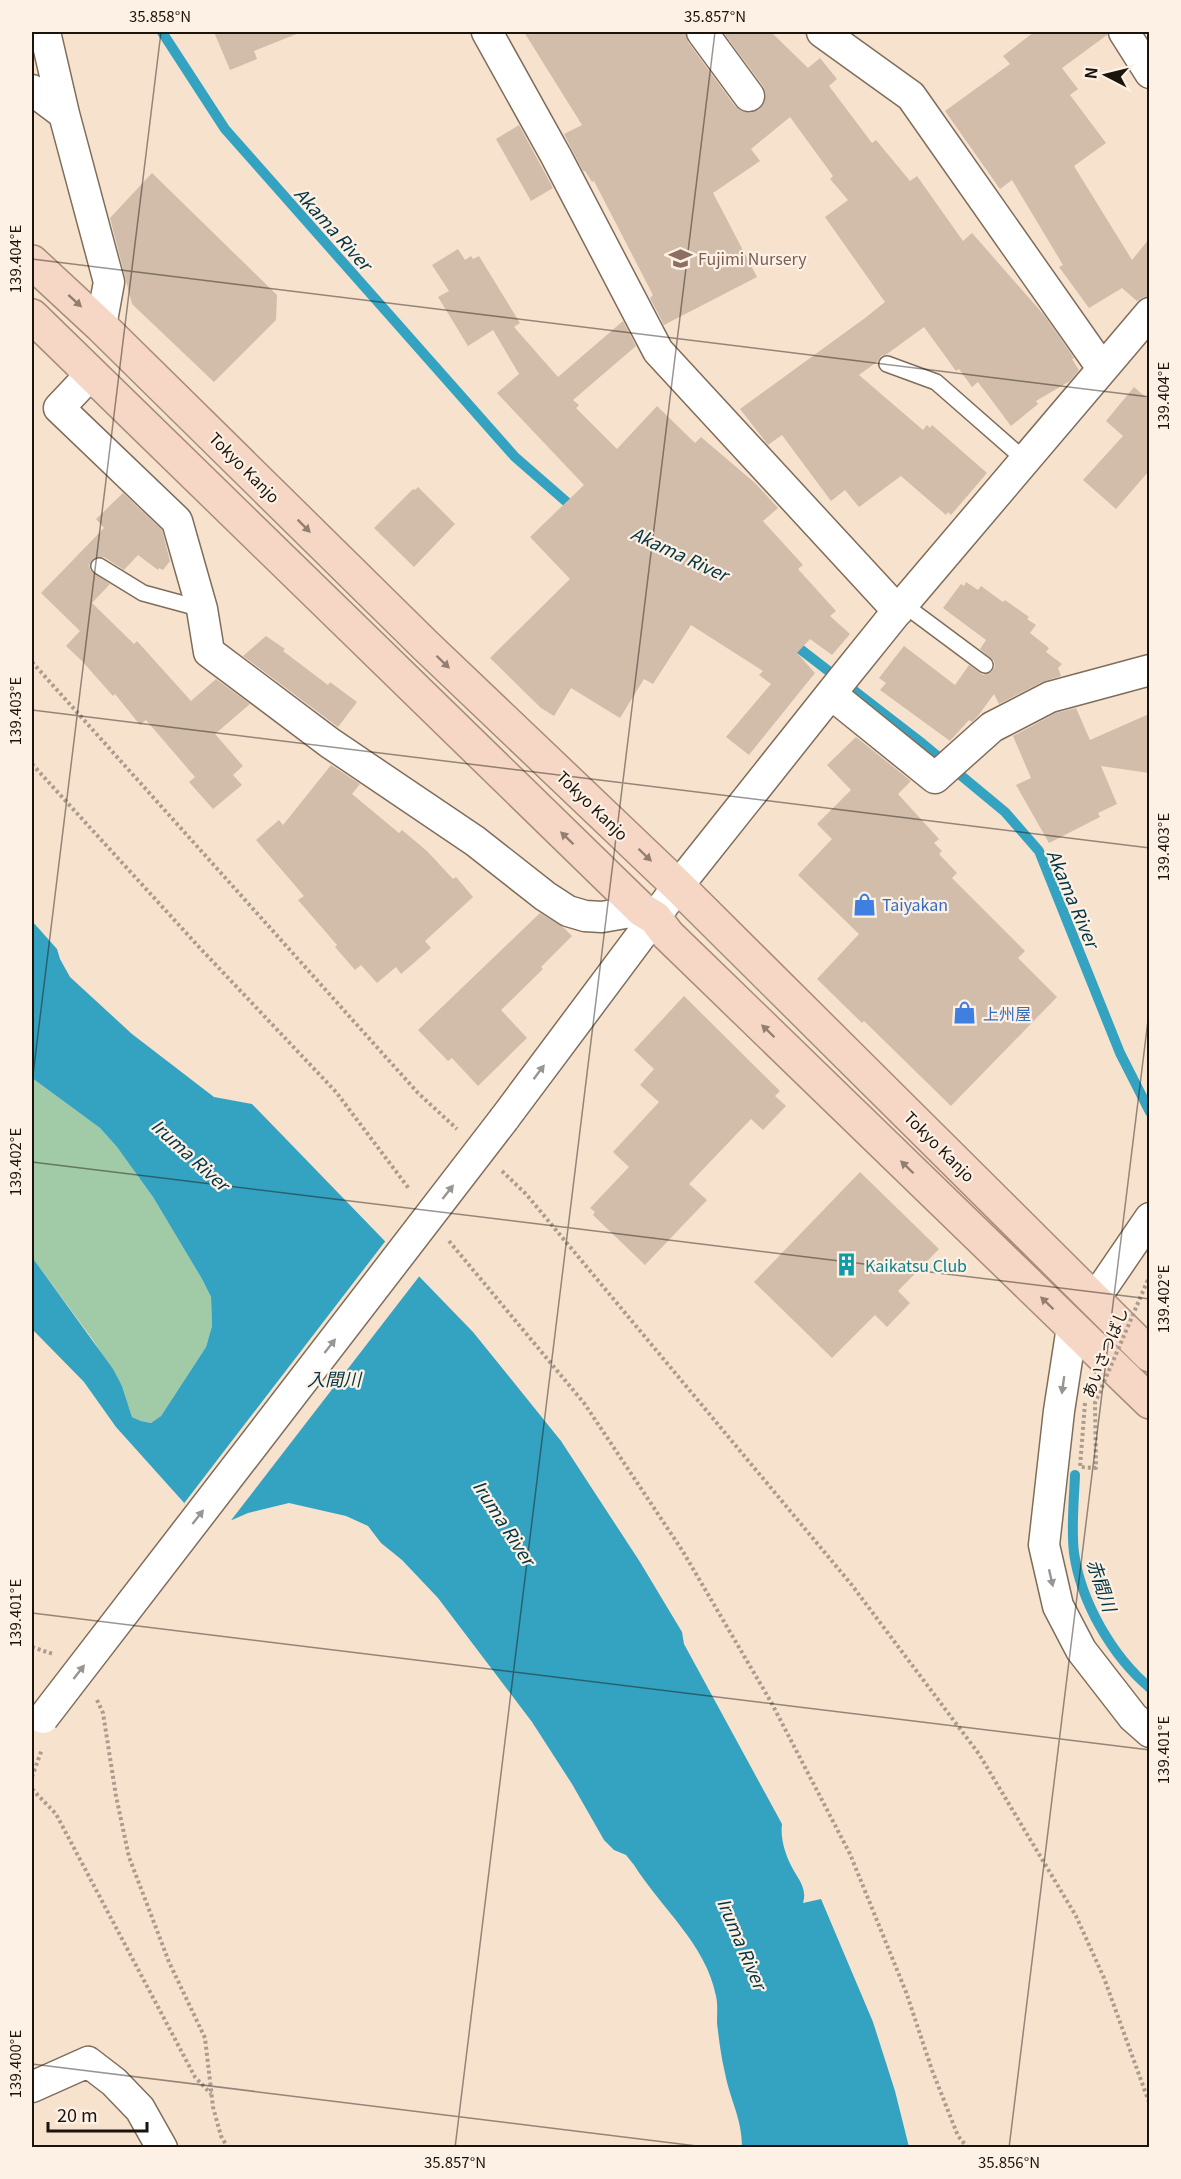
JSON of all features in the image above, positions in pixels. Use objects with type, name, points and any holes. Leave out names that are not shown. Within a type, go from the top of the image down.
[{"type":"highway","name":"Tokyo Kanjo","points":[[32,262],[101,326],[424,645],[678,886],[1149,1355]]},
{"type":"highway","points":[[32,316],[1149,1402]]},
{"type":"street","points":[[45,32],[64,114],[109,282],[101,326]]},
{"type":"street","points":[[487,32],[556,156],[658,351],[900,607]]},
{"type":"street","points":[[702,32],[749,96]]},
{"type":"street","points":[[822,32],[911,96],[1102,368]]},
{"type":"street","points":[[1124,32],[1149,73]]},
{"type":"street","points":[[32,90],[64,114]]},
{"type":"street","points":[[40,1733],[504,1119],[649,914],[678,886],[900,607],[1149,313]]},
{"type":"street","points":[[92,373],[59,408],[177,521],[202,609],[209,652],[330,744],[475,841],[545,896],[568,911],[585,916],[602,917],[649,914]]},
{"type":"street","points":[[838,685],[935,778],[992,727],[1050,697],[1149,670]]},
{"type":"street","points":[[1094,1300],[1149,1218]]},
{"type":"street","points":[[1072,1327],[1059,1411],[1044,1545],[1058,1606],[1081,1650],[1133,1717],[1149,1732]]},
{"type":"street","points":[[32,2087],[88,2062],[114,2082],[140,2109],[162,2148]]},
{"type":"lane","points":[[887,364],[936,382],[1025,460]]},
{"type":"lane","points":[[99,566],[143,593],[202,609]]},
{"type":"lane","points":[[900,607],[984,664]]},
{"type":"path","points":[[32,662],[418,1093],[460,1132]]},
{"type":"path","points":[[32,764],[336,1092],[414,1195]]},
{"type":"path","points":[[501,1171],[526,1194],[851,1584],[979,1754],[1076,1916],[1104,1978],[1149,2105]]},
{"type":"path","points":[[443,1232],[584,1403],[682,1550],[771,1702],[850,1854],[906,1992],[932,2070],[958,2136],[968,2148]]},
{"type":"path","name":"あいさつばし","points":[[1084,1403],[1080,1467],[1096,1468],[1095,1403],[1149,1275]]},
{"type":"path","points":[[32,1647],[61,1657]]},
{"type":"path","points":[[96,1698],[103,1713],[116,1796],[129,1857],[169,1962],[205,2038],[212,2094],[221,2136],[228,2148]]},
{"type":"path","points":[[32,1776],[40,1733]]},
{"type":"path","points":[[32,1789],[56,1814],[195,2077],[212,2094]]},
{"type":"green space","points":[[32,1078],[100,1128],[117,1147],[153,1197],[211,1297],[212,1326],[206,1347],[161,1416],[151,1423],[132,1417],[122,1386],[93,1340],[32,1257]]},
{"type":"water","name":"入間川","points":[[32,921],[57,949],[70,977],[132,1034],[214,1097],[252,1104],[473,1332],[561,1441],[640,1562],[682,1632],[684,1644],[782,1824],[784,1848],[802,1886],[803,1903],[821,1899],[873,2022],[895,2091],[909,2147],[742,2147],[738,2118],[721,2054],[716,1996],[703,1960],[693,1943],[626,1855],[614,1850],[604,1840],[572,1784],[532,1722],[438,1598],[402,1560],[381,1543],[368,1526],[346,1516],[289,1503],[248,1513],[232,1520],[208,1520],[195,1515],[116,1427],[84,1382],[32,1329],[32,1257],[113,1369],[122,1386],[132,1417],[151,1423],[161,1416],[206,1347],[212,1326],[211,1297],[202,1279],[153,1197],[117,1147],[100,1128],[32,1078]]},
{"type":"pier","points":[[387,1239],[421,1274],[229,1523],[208,1523],[193,1517],[182,1506]]},
{"type":"building","points":[[214,32],[299,33],[254,51],[257,59],[230,70]]},
{"type":"building","points":[[524,32],[685,32],[688,42],[735,106],[750,113],[759,110],[766,94],[763,86],[723,32],[771,32],[808,68],[820,58],[837,79],[829,86],[872,143],[876,140],[910,181],[917,176],[963,241],[972,233],[1044,315],[1074,358],[1072,359],[1079,370],[1070,381],[1036,401],[1038,404],[1011,426],[978,382],[972,387],[959,369],[956,371],[924,327],[881,356],[878,361],[859,375],[923,430],[927,425],[930,428],[932,425],[987,473],[951,515],[948,512],[946,515],[901,476],[859,507],[845,490],[831,501],[782,435],[768,445],[740,409],[885,302],[825,217],[848,200],[830,179],[833,176],[790,117],[751,149],[760,161],[713,193],[757,277],[664,325],[650,298],[653,295],[594,181],[592,182],[583,171],[564,134],[582,125]]},
{"type":"building","points":[[1034,32],[1107,32],[1107,35],[1062,68],[1078,89],[1070,95],[1106,143],[1074,166],[1132,260],[1149,239],[1149,282],[1147,285],[1149,296],[1137,301],[1122,288],[1089,308],[1059,267],[1063,265],[1012,180],[1000,189],[945,111],[1010,64],[1003,56]]},
{"type":"building","points":[[519,125],[553,188],[531,201],[496,139]]},
{"type":"building","points":[[152,173],[277,295],[276,320],[214,382],[132,304],[110,218]]},
{"type":"building","points":[[458,249],[465,260],[471,256],[473,259],[479,256],[520,323],[514,327],[558,377],[623,321],[636,346],[573,400],[579,405],[576,408],[617,449],[657,406],[695,443],[701,437],[755,483],[778,508],[763,521],[803,565],[798,569],[836,611],[830,616],[850,634],[832,655],[810,639],[797,653],[815,673],[749,755],[726,737],[771,684],[759,675],[763,671],[691,625],[653,684],[644,679],[620,718],[571,688],[554,716],[541,708],[490,658],[570,579],[530,537],[584,485],[497,393],[519,374],[493,330],[468,346],[438,297],[449,291],[432,265]]},
{"type":"building","points":[[1134,387],[1149,400],[1149,471],[1116,509],[1083,480],[1123,436],[1106,421]]},
{"type":"building","points":[[418,487],[455,524],[414,567],[374,528],[413,489]]},
{"type":"building","points":[[123,493],[162,530],[170,561],[163,570],[159,568],[158,570],[138,555],[124,570],[104,557],[94,558],[89,565],[91,571],[110,584],[92,603],[134,644],[137,641],[191,701],[216,679],[250,704],[215,734],[243,766],[233,775],[242,785],[213,809],[189,782],[195,777],[146,720],[140,725],[115,694],[113,696],[66,646],[80,631],[41,593],[104,528],[96,519]]},
{"type":"building","points":[[966,582],[978,590],[981,586],[1029,617],[1027,619],[1036,625],[1030,633],[1049,648],[1046,652],[1062,664],[1058,668],[1061,676],[1042,682],[999,704],[994,694],[978,716],[972,722],[969,720],[950,741],[880,690],[886,683],[879,678],[904,646],[955,685],[969,665],[983,675],[992,671],[995,667],[994,661],[980,649],[986,640],[943,608],[961,584],[964,586]]},
{"type":"building","points":[[266,636],[328,685],[330,682],[357,702],[338,727],[243,656]]},
{"type":"building","points":[[1076,708],[1090,740],[1149,714],[1149,773],[1101,766],[1117,804],[1098,813],[1100,817],[1049,843],[1016,785],[1031,778],[1013,736],[1056,713]]},
{"type":"building","points":[[856,737],[911,781],[898,794],[939,839],[934,843],[942,851],[939,854],[957,873],[952,878],[1025,951],[1018,958],[1057,997],[951,1106],[864,1021],[862,1023],[817,979],[859,934],[798,875],[832,839],[817,824],[851,790],[827,765]]},
{"type":"building","points":[[331,765],[360,784],[352,794],[399,833],[402,830],[427,851],[453,879],[456,877],[473,897],[425,941],[431,948],[401,974],[396,967],[377,983],[361,965],[355,970],[335,947],[337,945],[298,900],[304,896],[256,840],[279,820],[283,825]]},
{"type":"building","points":[[540,913],[564,928],[572,936],[541,967],[543,969],[501,1010],[527,1038],[478,1086],[452,1058],[448,1061],[418,1030]]},
{"type":"building","points":[[684,996],[780,1091],[775,1096],[786,1106],[763,1130],[751,1119],[689,1184],[707,1200],[645,1265],[593,1215],[595,1212],[590,1208],[629,1167],[613,1152],[659,1102],[640,1085],[654,1069],[634,1050]]},
{"type":"building","name":"Kaikatsu Club","points":[[860,1172],[939,1249],[898,1291],[910,1303],[887,1327],[875,1315],[832,1358],[754,1282]]},
{"type":"waterway","name":"Akama River","points":[[162,32],[225,129],[515,457],[577,511]]},
{"type":"waterway","name":"Akama River","points":[[791,642],[923,744],[1005,812],[1039,851],[1120,1053],[1150,1112]]},
{"type":"waterway","name":"赤間川","points":[[1075,1475],[1073,1543],[1083,1590],[1100,1627],[1111,1644],[1136,1675],[1150,1688]]},
{"type":"place","name":"Fujimi Nursery","points":[[680,258]]},
{"type":"place","name":"Taiyakan","points":[[864,904]]},
{"type":"place","name":"上州屋","points":[[965,1013]]},
{"type":"place","name":"Kaikatsu Club","points":[[847,1265]]},
{"type":"water label","name":"Iruma River","points":[[191,1154]]},
{"type":"water label","name":"Iruma River","points":[[505,1522]]},
{"type":"water label","name":"Iruma River","points":[[743,1943]]}]
